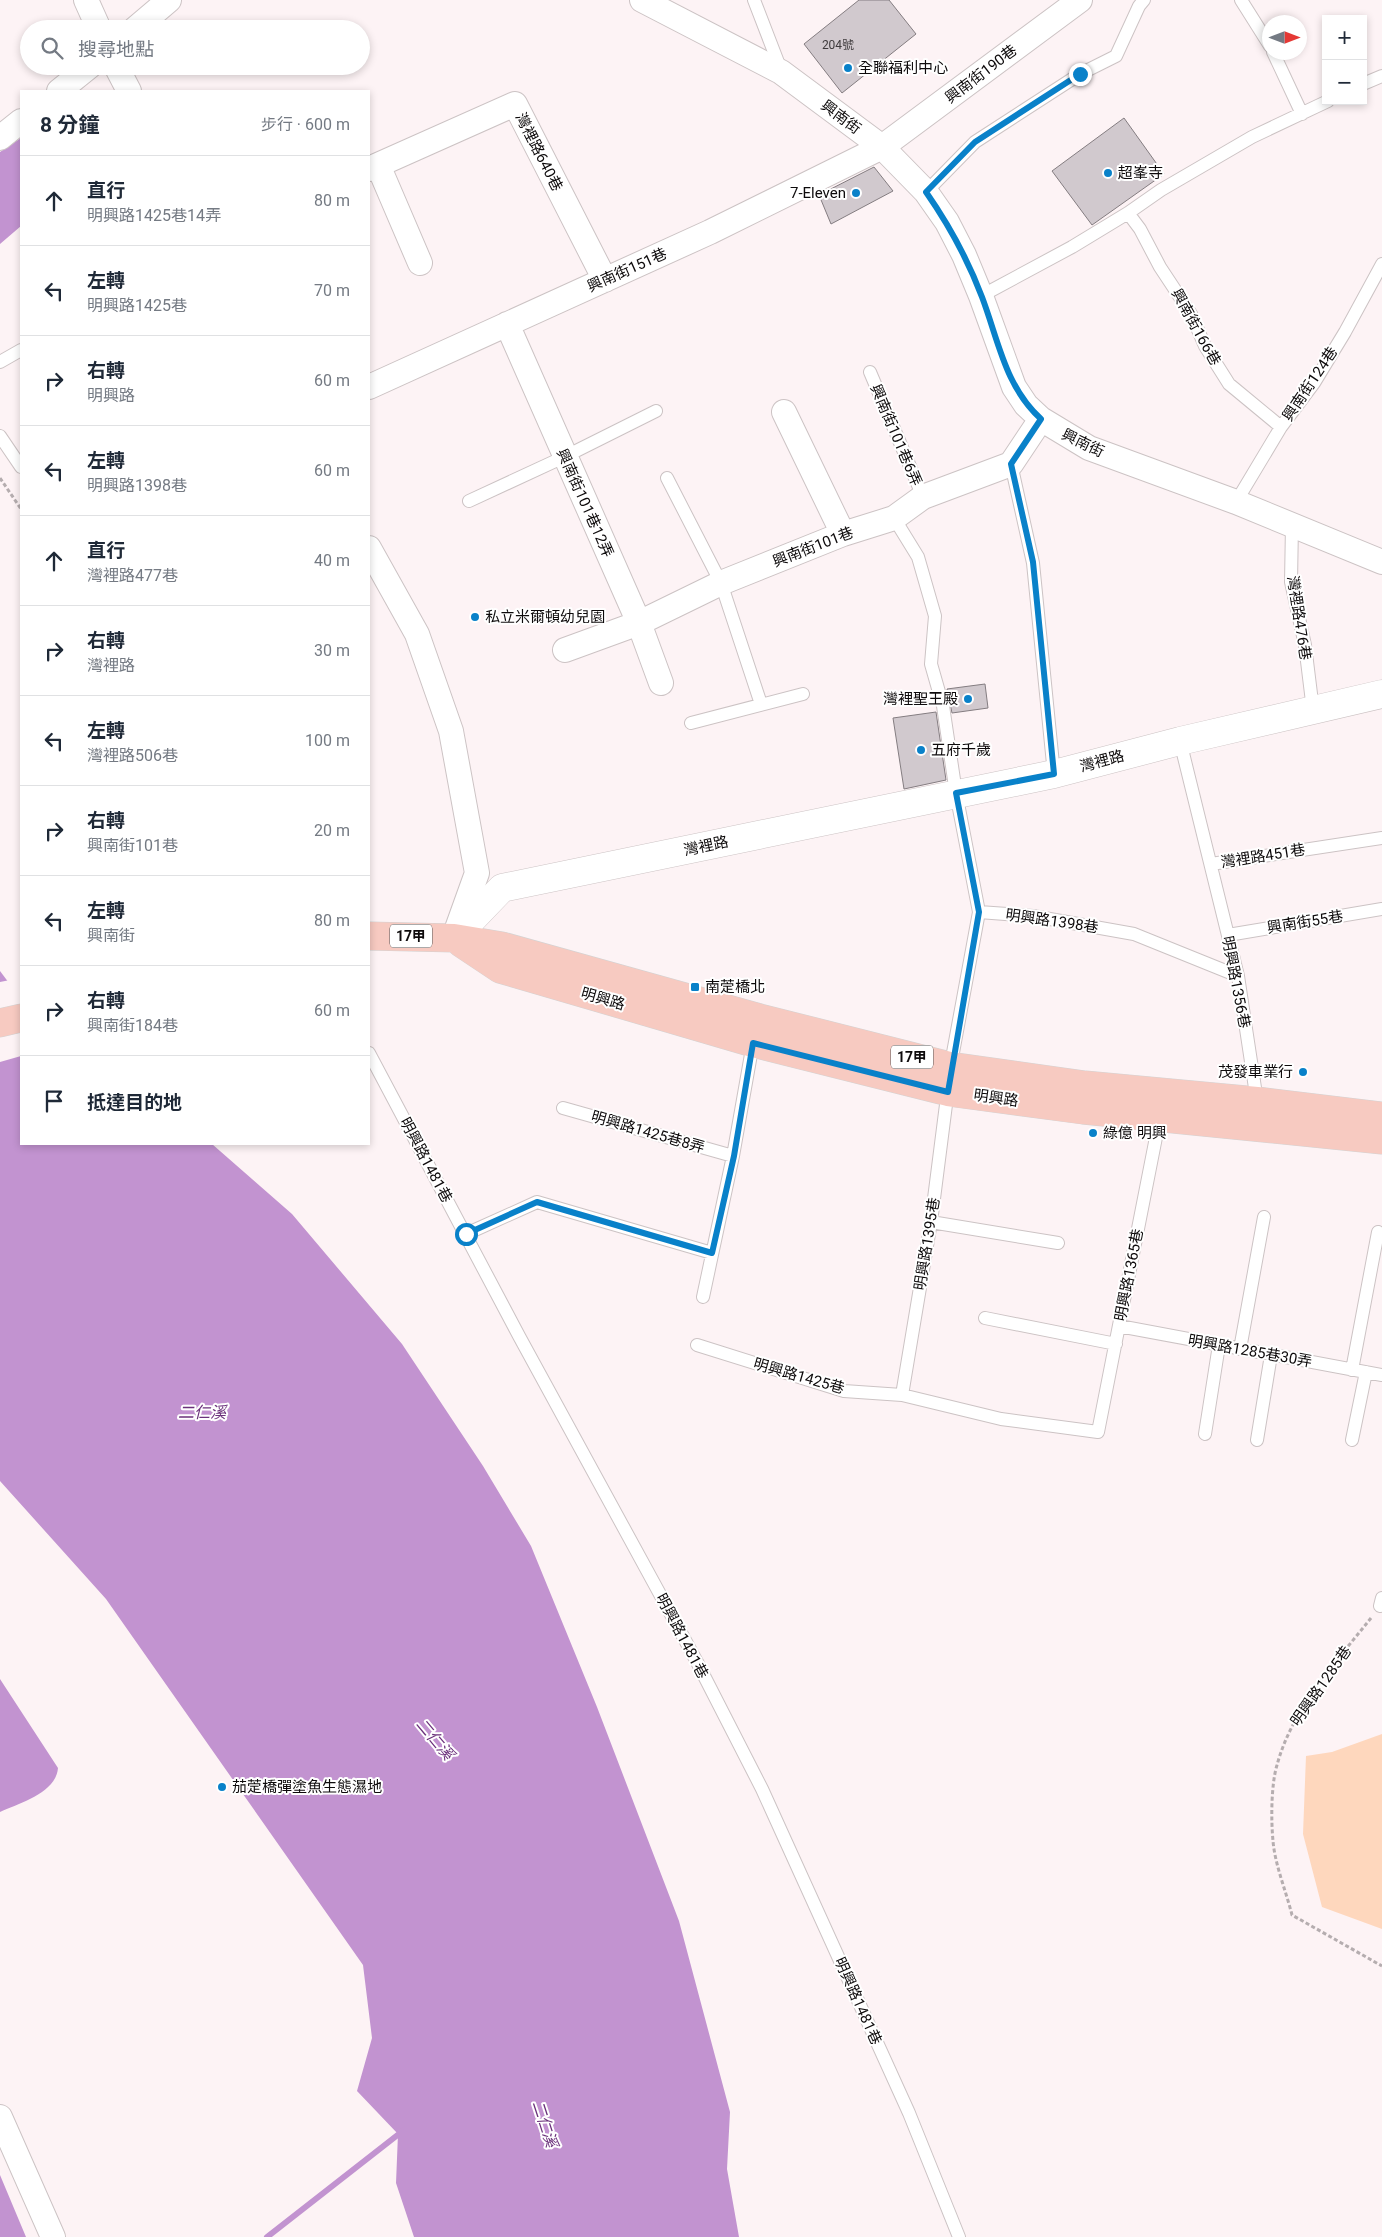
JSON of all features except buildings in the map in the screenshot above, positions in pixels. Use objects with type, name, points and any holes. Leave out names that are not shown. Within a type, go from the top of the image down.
[{"type":"main road","name":"明興路","points":[[370,936],[454,938],[502,946],[760,1018],[949,1079],[1086,1085],[1257,1101],[1382,1116]]},
{"type":"main road","name":"明興路","points":[[454,938],[500,969],[753,1043],[949,1079],[1083,1110],[1382,1140]]},
{"type":"main road","points":[[0,1023],[20,1018]]},
{"type":"street","points":[[86,0],[95,20]]},
{"type":"street","points":[[146,20],[169,0]]},
{"type":"street","name":"興南街","points":[[642,0],[678,10],[781,72],[882,147],[926,192],[947,222],[982,296],[1014,387],[1026,405],[1041,419],[1089,448],[1236,502],[1382,562]]},
{"type":"street","name":"興南街190巷","points":[[882,147],[1080,0]]},
{"type":"street","points":[[59,90],[78,75]]},
{"type":"street","points":[[121,75],[128,90]]},
{"type":"street","name":"灣裡路640巷","points":[[420,264],[373,167],[515,104],[605,280]]},
{"type":"street","points":[[0,138],[20,122]]},
{"type":"street","name":"興南街151巷","points":[[370,387],[710,232],[882,147]]},
{"type":"street","name":"興南街101巷12弄","points":[[507,324],[564,457],[639,623],[661,683]]},
{"type":"street","points":[[784,412],[843,534]]},
{"type":"street","points":[[1011,464],[1041,419]]},
{"type":"street","name":"興南街101巷","points":[[565,650],[639,623],[722,583],[843,534],[894,518],[923,497],[1011,464]]},
{"type":"street","points":[[370,550],[417,634],[451,731],[477,873],[454,938]]},
{"type":"street","name":"灣裡路","points":[[454,938],[502,888],[1054,774],[1180,741],[1382,694]]},
{"type":"street","points":[[0,2117],[53,2237]]},
{"type":"lane","points":[[754,0],[781,72]]},
{"type":"lane","points":[[926,192],[975,142],[1080,74],[1116,56],[1139,6],[1144,0]]},
{"type":"lane","points":[[1241,0],[1262,33]]},
{"type":"lane","points":[[1277,60],[1302,114]]},
{"type":"lane","points":[[1367,82],[1382,76]]},
{"type":"lane","points":[[982,296],[1072,247],[1128,213],[1161,190],[1252,137],[1322,104]]},
{"type":"lane","name":"興南街166巷","points":[[1128,213],[1191,314],[1205,346],[1229,384],[1281,427]]},
{"type":"lane","name":"興南街124巷","points":[[1236,502],[1281,427],[1314,383],[1382,264]]},
{"type":"lane","points":[[0,362],[20,351]]},
{"type":"lane","name":"興南街101巷6弄","points":[[870,372],[923,497]]},
{"type":"lane","points":[[469,501],[564,457],[656,411]]},
{"type":"lane","points":[[0,436],[20,466]]},
{"type":"lane","points":[[1011,464],[1033,562],[1054,774]]},
{"type":"lane","points":[[667,478],[722,583],[761,704]]},
{"type":"lane","points":[[894,518],[918,557],[935,616],[931,664],[943,706],[956,793],[979,912],[949,1079]]},
{"type":"lane","name":"灣裡路476巷","points":[[1292,525],[1291,582],[1305,645],[1312,710]]},
{"type":"lane","points":[[691,722],[803,694]]},
{"type":"lane","name":"灣裡路451巷","points":[[1180,741],[1211,864],[1382,838]]},
{"type":"lane","name":"明興路1356巷","points":[[1211,864],[1238,976],[1257,1101]]},
{"type":"lane","name":"興南街55巷","points":[[1228,934],[1382,909]]},
{"type":"lane","name":"明興路1398巷","points":[[979,912],[1033,916],[1134,934],[1238,976]]},
{"type":"lane","points":[[703,1297],[734,1156],[753,1043]]},
{"type":"lane","name":"明興路1481巷","points":[[370,1055],[519,1336],[683,1636],[762,1789],[909,2113],[959,2237]]},
{"type":"lane","name":"明興路1395巷","points":[[902,1395],[931,1222],[949,1079]]},
{"type":"lane","name":"明興路1425巷8弄","points":[[563,1108],[734,1156]]},
{"type":"lane","name":"明興路1365巷","points":[[1098,1432],[1160,1117]]},
{"type":"lane","points":[[466,1234],[537,1202],[712,1253]]},
{"type":"lane","points":[[1240,1349],[1264,1217]]},
{"type":"lane","points":[[931,1222],[1058,1243]]},
{"type":"lane","points":[[1352,1370],[1378,1232]]},
{"type":"lane","points":[[985,1318],[1116,1344]]},
{"type":"lane","name":"明興路1285巷30弄","points":[[1119,1326],[1382,1375]]},
{"type":"lane","points":[[1206,1434],[1219,1345]]},
{"type":"lane","name":"明興路1425巷","points":[[697,1346],[844,1391],[902,1395],[1001,1419],[1098,1432]]},
{"type":"lane","points":[[1258,1440],[1271,1355]]},
{"type":"lane","points":[[1352,1440],[1366,1372]]},
{"type":"path","points":[[0,478],[20,508]]},
{"type":"path","name":"明興路1285巷","points":[[1381,1602],[1319,1684],[1291,1730],[1276,1766],[1273,1800],[1273,1842],[1292,1915],[1382,1966]]},
{"type":"shaded area","points":[[1382,1734],[1382,1929],[1322,1907],[1303,1834],[1306,1756],[1332,1752]]},
{"type":"water","points":[[20,139],[20,227],[0,244],[0,152]]},
{"type":"water","name":"二仁溪","points":[[0,971],[20,998],[20,1145],[213,1145],[292,1214],[402,1344],[483,1466],[531,1546],[597,1707],[679,1921],[730,2112],[727,2169],[739,2237],[414,2237],[396,2183],[398,2134],[357,2091],[372,2038],[363,1965],[106,1599],[0,1481]]},
{"type":"water","points":[[0,1679],[58,1768],[56,1777],[44,1791],[27,1801],[0,1812]]},
{"type":"water","points":[[0,2175],[26,2237],[0,2237]]},
{"type":"pier","points":[[10,980],[20,994],[20,1056],[0,1062],[0,982]]},
{"type":"waterway","points":[[267,2237],[404,2130]]},
{"type":"place","name":"全聯福利中心","points":[[848,68]]},
{"type":"place","name":"超峯寺","points":[[1108,173]]},
{"type":"place","name":"7-Eleven","points":[[856,193]]},
{"type":"place","name":"私立米爾頓幼兒園","points":[[475,617]]},
{"type":"place","name":"灣裡聖王殿","points":[[968,699]]},
{"type":"place","name":"五府千歲","points":[[921,750]]},
{"type":"place","name":"南萣橋北","points":[[695,987]]},
{"type":"place","name":"茂發車業行","points":[[1303,1072]]},
{"type":"place","name":"綠億 明興","points":[[1093,1133]]},
{"type":"place","name":"茄萣橋彈塗魚生態濕地","points":[[222,1787]]},
{"type":"route","points":[[466,1234],[537,1202],[712,1253],[734,1156],[753,1043],[948,1092],[950,1066],[979,912],[956,793],[1054,774],[1033,562],[1011,464],[1041,419],[1026,405],[1014,387],[1004,365],[982,296],[964,255],[947,222],[926,192],[975,142],[1080,74]]}]
